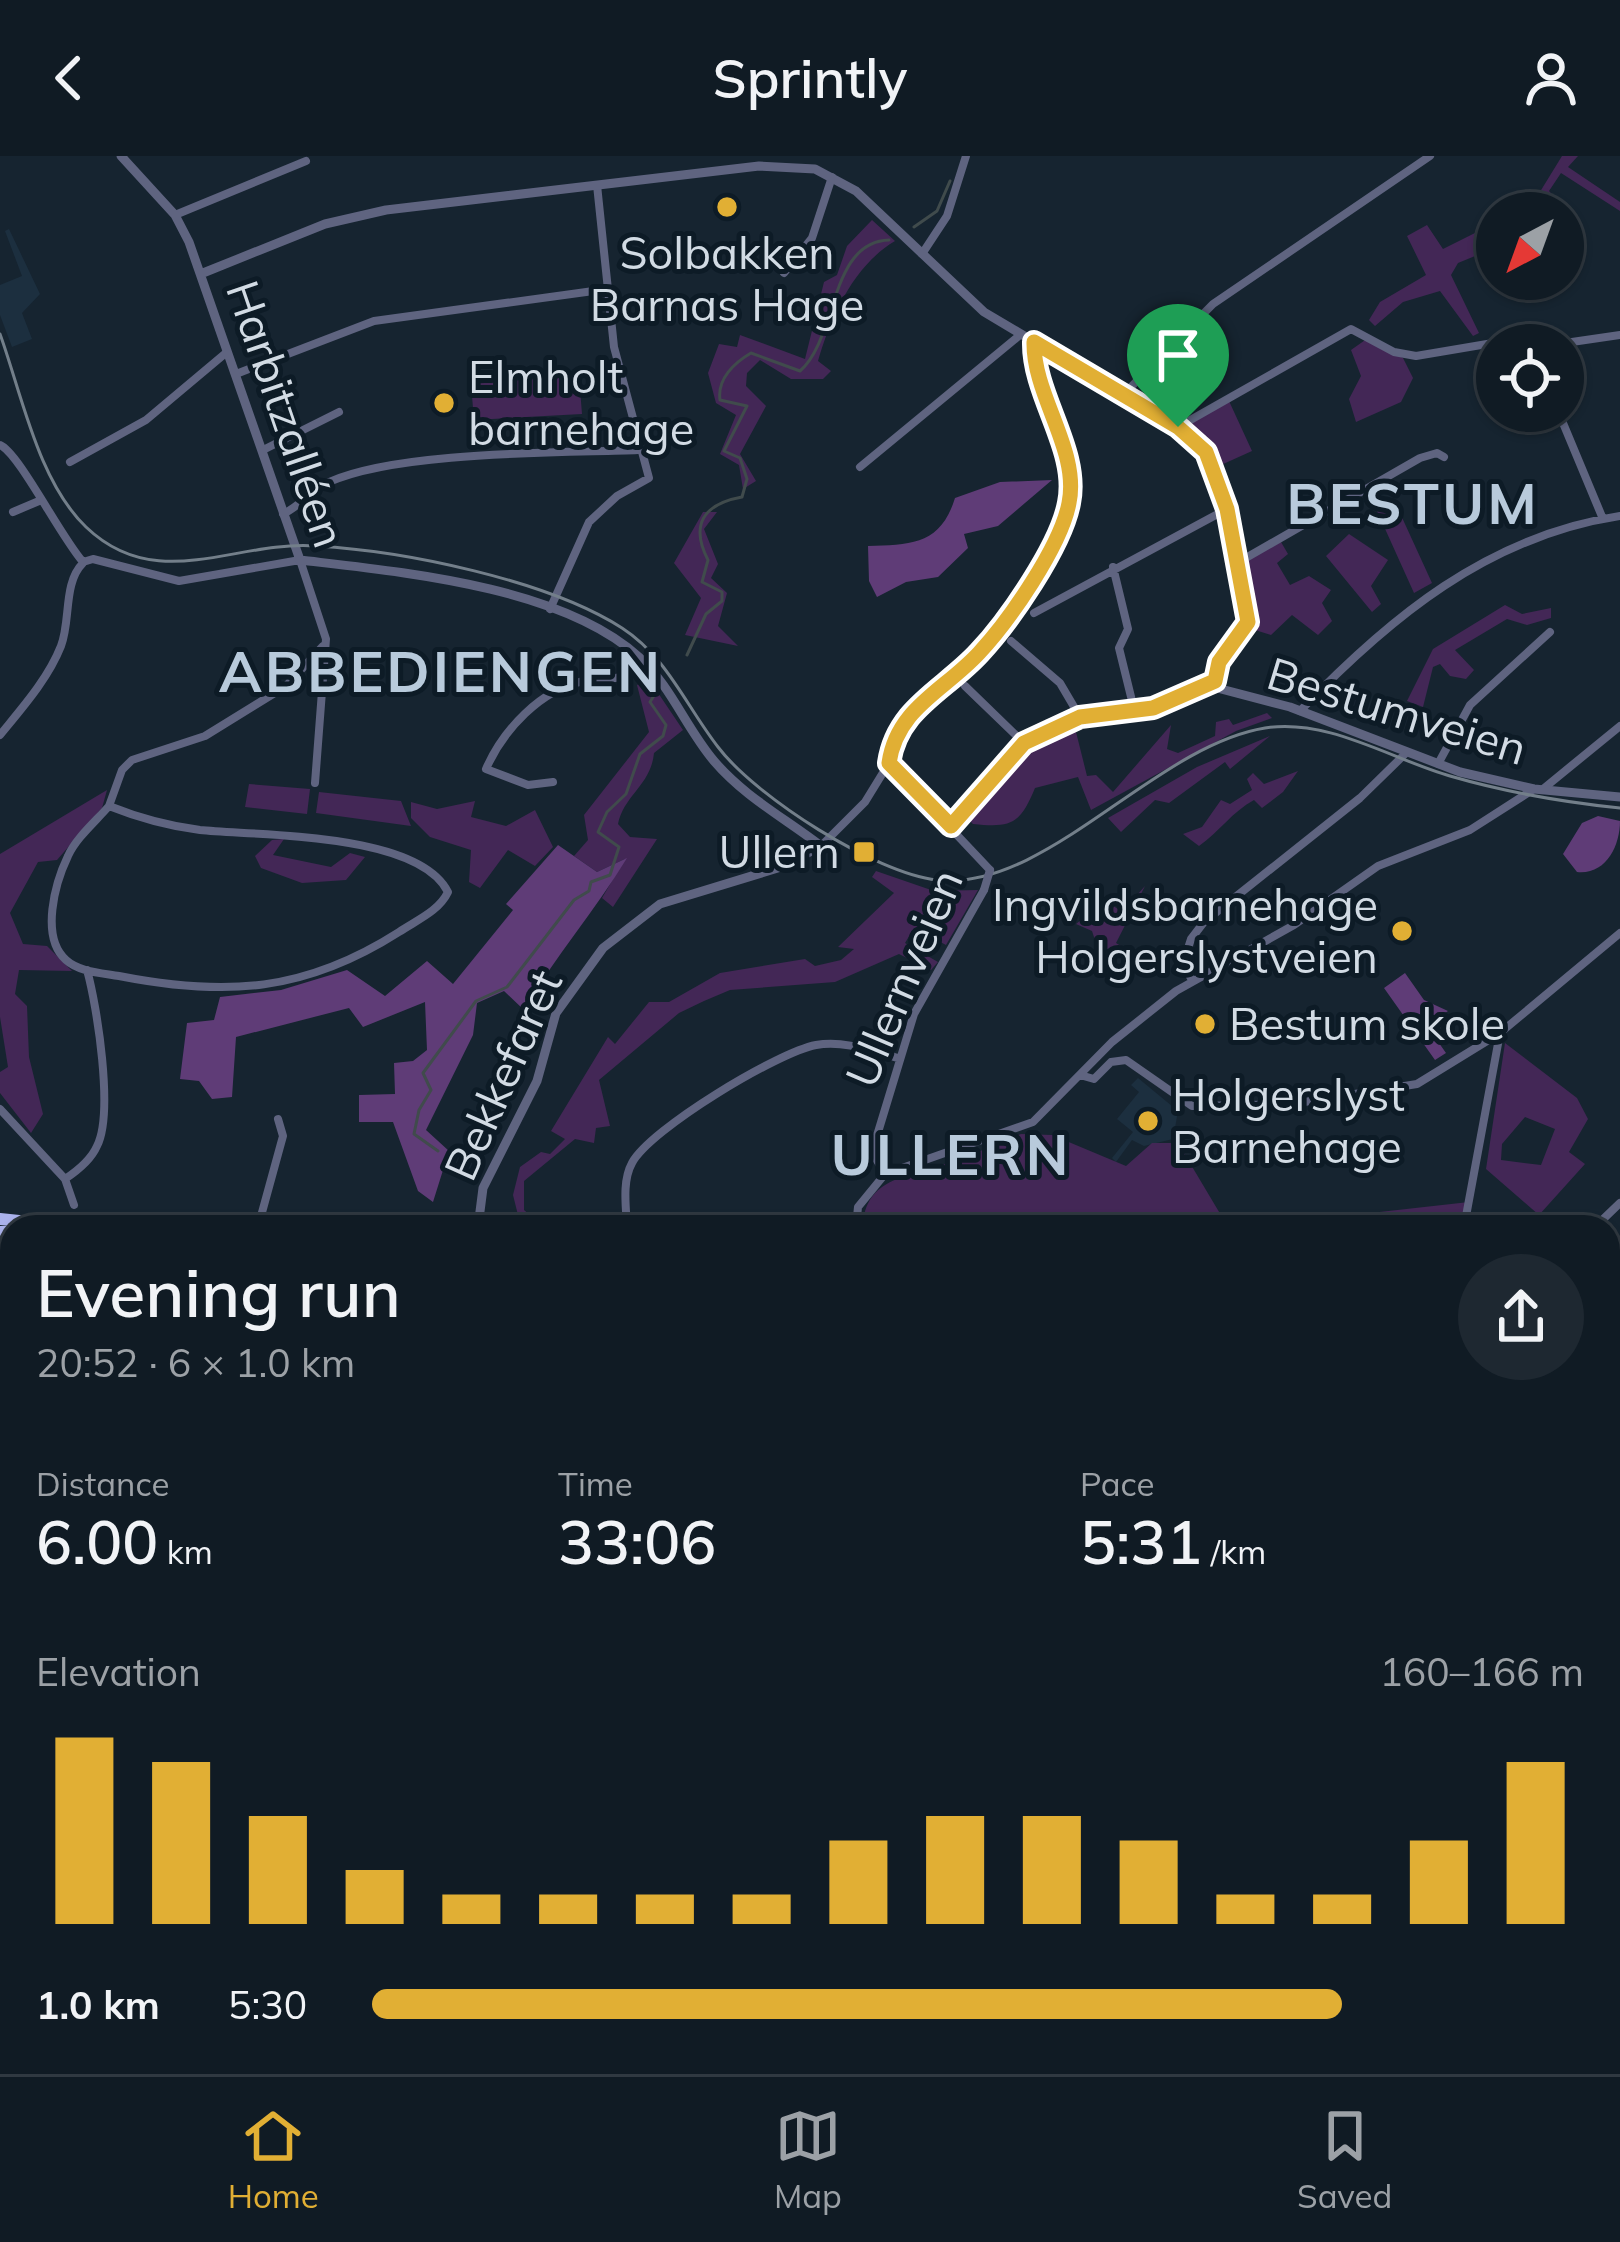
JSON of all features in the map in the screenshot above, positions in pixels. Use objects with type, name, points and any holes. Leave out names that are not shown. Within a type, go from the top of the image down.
[{"type":"street","name":"Harbitzalléen","points":[[121,156],[175,214],[203,273],[326,639]]},
{"type":"street","points":[[922,254],[947,216],[966,156]]},
{"type":"street","points":[[1123,394],[1213,304],[1430,156]]},
{"type":"street","points":[[175,214],[306,161]]},
{"type":"street","points":[[203,273],[346,218],[759,166],[815,169],[833,176],[812,238],[784,273]]},
{"type":"street","name":"Bestumveien","points":[[833,176],[984,312],[1178,427],[1206,452],[1227,509],[1248,622],[1219,662],[1215,681],[1229,694],[1300,711],[1437,765],[1539,789],[1620,796]]},
{"type":"street","points":[[550,610],[590,522],[617,496],[649,478],[614,346],[597,185]]},
{"type":"street","points":[[236,374],[374,321],[608,289]]},
{"type":"street","points":[[1178,427],[1342,331],[1358,331],[1394,352],[1416,356],[1476,346]]},
{"type":"street","points":[[860,467],[1020,334]]},
{"type":"street","points":[[1584,339],[1620,335]]},
{"type":"street","points":[[889,763],[904,717],[956,677],[992,639],[1066,515],[1070,479],[1038,376],[1034,342]]},
{"type":"street","points":[[70,462],[146,420],[229,352]]},
{"type":"street","points":[[262,450],[339,412]]},
{"type":"street","points":[[1567,432],[1603,519]]},
{"type":"street","points":[[0,445],[15,453],[39,501],[83,562]]},
{"type":"street","points":[[283,514],[334,480],[386,469],[471,458],[638,450]]},
{"type":"street","points":[[1238,562],[1420,458],[1437,453],[1444,457]]},
{"type":"street","points":[[13,512],[39,501]]},
{"type":"street","points":[[1034,613],[1227,509]]},
{"type":"street","points":[[1300,711],[1441,583],[1562,530],[1620,516]]},
{"type":"street","points":[[0,735],[53,663],[68,627],[72,577],[83,562],[93,559],[179,581],[300,560],[469,586],[600,629],[647,664],[716,764],[756,802],[821,846]]},
{"type":"street","points":[[1113,567],[1128,629],[1119,648],[1135,713]]},
{"type":"street","points":[[1437,765],[1470,705],[1550,632]]},
{"type":"street","points":[[315,783],[326,639]]},
{"type":"street","points":[[109,806],[146,820],[197,829],[334,840],[418,863],[448,892],[435,909],[364,954],[284,982],[230,990],[182,989],[87,970],[66,960],[54,940],[52,914],[68,854],[109,806],[122,770],[132,760],[206,736],[268,698],[301,673],[326,639]]},
{"type":"street","points":[[1011,641],[1060,683],[1080,717],[1135,713],[1215,681]]},
{"type":"street","points":[[554,782],[528,785],[486,769],[502,739],[554,692],[576,682],[637,676],[647,664]]},
{"type":"street","points":[[965,686],[1024,743]]},
{"type":"street","name":"Ullernveien","points":[[951,826],[1024,743],[1080,717]]},
{"type":"street","points":[[860,1215],[867,1190],[885,1174],[1033,1122],[1136,1020],[1192,980],[1294,925],[1378,866],[1470,830],[1539,789],[1620,726]]},
{"type":"street","points":[[1192,980],[1183,964],[1191,939],[1204,922],[1360,798],[1405,754]]},
{"type":"street","name":"Ullernveien","points":[[885,1174],[872,1153],[898,1058],[921,1001],[984,890],[990,870],[889,763]]},
{"type":"street","name":"Bekkefaret","points":[[480,1215],[483,1188],[537,1081],[556,1013],[603,948],[660,904],[781,867],[821,846],[865,802],[889,763]]},
{"type":"street","points":[[1080,1075],[1094,1079],[1111,1062],[1126,1060],[1192,1106],[1292,1104],[1417,1084],[1500,1033],[1620,933]]},
{"type":"street","points":[[65,1180],[88,1160],[102,1131],[95,998],[87,970]]},
{"type":"street","points":[[1466,1215],[1500,1033]]},
{"type":"street","points":[[627,1215],[632,1163],[648,1142],[706,1099],[819,1044],[849,1045],[898,1058]]},
{"type":"street","points":[[0,1109],[65,1180],[74,1205]]},
{"type":"street","points":[[260,1215],[283,1136],[278,1119]]},
{"type":"shaded area","points":[[1562,156],[1578,156],[1568,167],[1620,202],[1620,211],[1561,173],[1550,192],[1540,192]]},
{"type":"shaded area","points":[[872,220],[895,241],[867,264],[837,310],[818,361],[831,371],[823,379],[791,379],[760,360],[747,373],[746,386],[766,406],[740,454],[756,481],[743,489],[739,465],[720,454],[736,415],[716,403],[708,373],[719,344],[737,347],[740,335],[805,359],[824,282],[837,275],[847,246]]},
{"type":"shaded area","points":[[1427,225],[1443,249],[1476,232],[1476,256],[1458,263],[1451,275],[1476,334],[1440,291],[1403,302],[1375,326],[1369,320],[1380,302],[1426,275],[1407,236]]},
{"type":"shaded area","points":[[9,229],[40,294],[22,313],[32,339],[12,347],[0,315],[0,285],[22,276],[5,231]]},
{"type":"shaded area","points":[[1368,338],[1403,358],[1413,378],[1401,402],[1356,422],[1349,399],[1361,376],[1351,350]]},
{"type":"shaded area","points":[[579,376],[582,414],[474,420],[471,384]]},
{"type":"shaded area","points":[[1229,401],[1252,451],[1221,465],[1208,438],[1189,424]]},
{"type":"shaded area","points":[[1052,480],[998,526],[964,534],[968,548],[938,577],[906,582],[877,597],[869,581],[868,546],[923,539],[942,525],[955,498],[1000,482]]},
{"type":"shaded area","points":[[1394,500],[1432,583],[1414,593],[1377,511]]},
{"type":"shaded area","points":[[703,512],[717,512],[704,529],[718,564],[711,578],[727,593],[718,626],[738,646],[685,635],[701,598],[674,563]]},
{"type":"shaded area","points":[[1349,534],[1388,560],[1371,586],[1381,604],[1372,612],[1326,556]]},
{"type":"shaded area","points":[[1281,542],[1288,554],[1277,563],[1290,585],[1309,576],[1331,590],[1322,603],[1332,621],[1318,635],[1292,615],[1271,635],[1255,630],[1244,561]]},
{"type":"shaded area","points":[[1505,605],[1522,614],[1551,608],[1551,618],[1527,625],[1507,619],[1455,650],[1474,670],[1466,679],[1450,676],[1440,664],[1433,667],[1423,707],[1407,701],[1433,649]]},
{"type":"shaded area","points":[[648,678],[683,730],[654,753],[648,774],[621,814],[618,824],[630,837],[657,839],[613,907],[602,898],[625,859],[597,872],[574,856],[588,840],[584,815],[649,732],[637,685]]},
{"type":"shaded area","points":[[1267,713],[1272,718],[1236,731],[1091,810],[1078,777],[1035,788],[1019,816],[1006,824],[973,824],[966,817],[1019,753],[1074,724],[1087,776],[1096,775],[1113,792],[1171,725],[1167,749],[1178,753],[1215,736],[1216,722],[1229,719],[1233,725]]},
{"type":"shaded area","points":[[1270,736],[1230,769],[1225,762],[1169,803],[1155,800],[1121,832],[1108,818],[1197,767]]},
{"type":"shaded area","points":[[1298,771],[1283,792],[1262,808],[1254,800],[1199,846],[1183,834],[1202,827],[1221,800],[1230,804],[1252,790],[1247,779],[1253,773],[1264,784]]},
{"type":"shaded area","points":[[249,784],[310,789],[307,814],[245,807]]},
{"type":"shaded area","points":[[107,790],[102,808],[57,860],[38,862],[10,913],[23,944],[47,946],[72,971],[19,970],[15,994],[27,1006],[29,1057],[43,1114],[31,1133],[0,1093],[0,1072],[8,1067],[0,1017],[0,854]]},
{"type":"shaded area","points":[[319,792],[401,801],[411,826],[316,813]]},
{"type":"shaded area","points":[[475,801],[471,817],[506,826],[535,810],[553,847],[535,866],[508,850],[480,888],[469,882],[471,850],[430,837],[411,818],[411,802],[437,809]]},
{"type":"shaded area","points":[[1598,816],[1620,821],[1614,849],[1596,869],[1577,872],[1563,854],[1582,823]]},
{"type":"shaded area","points":[[284,839],[273,855],[331,867],[350,853],[365,857],[346,880],[302,883],[261,868],[255,856],[272,840]]},
{"type":"shaded area","points":[[558,845],[597,872],[627,858],[524,1010],[504,991],[477,1003],[473,1035],[426,1130],[449,1151],[433,1202],[418,1191],[393,1122],[359,1122],[359,1095],[395,1094],[394,1063],[413,1061],[427,1050],[425,1002],[363,1027],[349,1008],[236,1037],[232,1097],[212,1099],[199,1081],[180,1079],[187,1023],[214,1020],[220,997],[281,990],[347,970],[385,996],[427,961],[453,984],[513,910],[506,904]]},
{"type":"shaded area","points":[[876,871],[934,891],[978,890],[946,945],[914,928],[905,943],[938,962],[931,970],[899,954],[835,982],[730,990],[679,1013],[599,1080],[610,1126],[596,1128],[594,1143],[575,1139],[524,1181],[524,1210],[530,1215],[518,1215],[513,1195],[520,1167],[541,1152],[550,1154],[565,1139],[551,1131],[608,1037],[615,1044],[649,1002],[669,1002],[720,973],[805,959],[815,966],[841,960],[854,949],[838,947],[894,893],[872,877]]},
{"type":"shaded area","points":[[1145,886],[1116,943],[1129,951],[1124,961],[1095,940],[1092,931],[1076,924],[1105,900],[1122,912]]},
{"type":"shaded area","points":[[1405,973],[1424,1000],[1448,1011],[1427,1026],[1446,1053],[1435,1060],[1384,988]]},
{"type":"shaded area","points":[[1505,1043],[1577,1098],[1588,1119],[1569,1152],[1585,1164],[1539,1215],[1486,1169]],"holes":[[[1525,1117],[1555,1129],[1541,1165],[1501,1160],[1502,1144]]]},
{"type":"shaded area","name":"Holgerslyst Barnehage","points":[[1138,1078],[1178,1111],[1173,1139],[1144,1146],[1132,1140],[1116,1162],[1112,1158],[1133,1132],[1117,1119],[1139,1092],[1131,1085]]},
{"type":"shaded area","points":[[1021,1134],[1052,1135],[1126,1166],[1152,1143],[1178,1143],[1221,1215],[864,1215],[872,1198],[892,1181]]},
{"type":"shaded area","points":[[1469,1202],[1467,1215],[1353,1215]]},
{"type":"waterway","points":[[914,227],[937,211],[950,181]]},
{"type":"waterway","points":[[687,655],[706,614],[722,601],[722,592],[702,582],[708,560],[700,536],[704,518],[718,505],[742,497],[747,479],[740,458],[724,451],[747,406],[720,400],[724,379],[751,353],[800,371],[822,337],[844,274],[855,257],[870,245],[889,240]]},
{"type":"waterway","points":[[438,1151],[414,1134],[419,1110],[431,1090],[423,1073],[476,1001],[507,987],[574,900],[589,891],[591,882],[610,875],[619,847],[598,832],[607,812],[626,794],[640,754],[663,736],[666,725],[650,702],[655,694]]},
{"type":"tram line","points":[[0,334],[33,436],[55,486],[86,527],[113,547],[140,558],[169,561],[286,546],[352,549],[432,561],[555,596],[591,611],[638,640],[664,668],[718,747],[760,788],[850,848],[911,874],[937,880],[978,878],[1019,864],[1182,761],[1224,740],[1265,728],[1289,726],[1336,734],[1471,782],[1620,808]]},
{"type":"place","name":"Solbakken Barnas Hage","points":[[727,207]]},
{"type":"place","name":"Elmholt barnehage","points":[[444,403]]},
{"type":"place","name":"Ullern","points":[[864,852]]},
{"type":"place","name":"Ingvildsbarnehage Holgerslystveien","points":[[1402,931]]},
{"type":"place","name":"Bestum skole","points":[[1205,1024]]},
{"type":"place","name":"Holgerslyst Barnehage","points":[[1148,1121]]},
{"type":"district","name":"BESTUM","points":[[1413,504]]},
{"type":"district","name":"ABBEDIENGEN","points":[[441,672]]},
{"type":"district","name":"ULLERN","points":[[951,1155]]},
{"type":"route","points":[[1034,342],[1098,377],[1152,416],[1178,427],[1206,452],[1214,469],[1227,509],[1248,622],[1219,662],[1215,681],[1135,713],[1080,717],[1024,743],[951,826],[889,763],[891,746],[904,717],[956,677],[992,639],[1066,515],[1070,479],[1038,376],[1034,342]]}]
